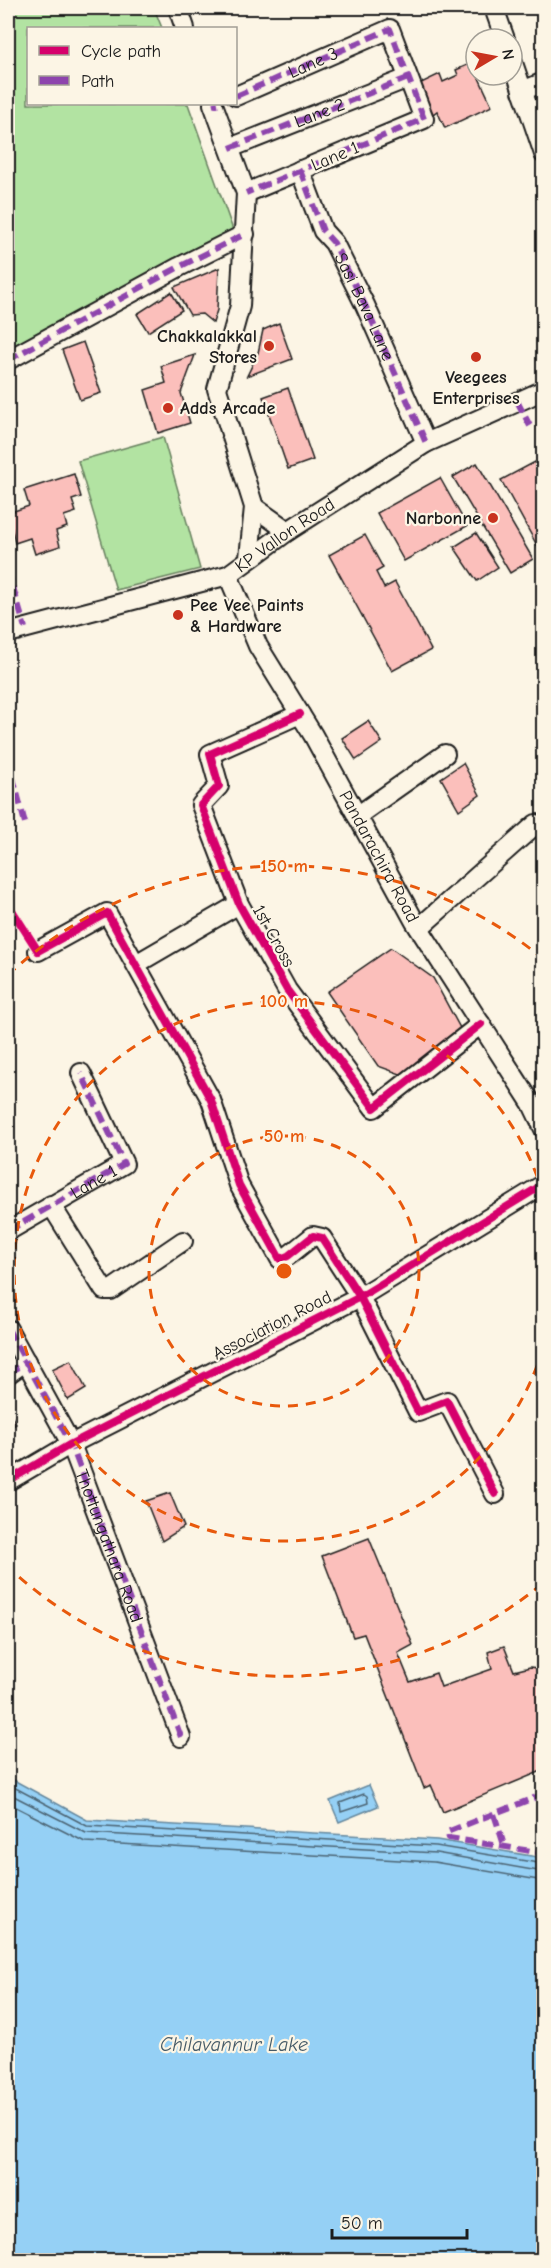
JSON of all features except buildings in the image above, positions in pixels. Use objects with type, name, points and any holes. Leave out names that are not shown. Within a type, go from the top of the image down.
[{"type":"street","points":[[494,8],[501,27]]},
{"type":"street","name":"Lane 3","points":[[237,96],[390,29],[408,78]]},
{"type":"street","name":"Lane 1","points":[[246,193],[424,119],[408,78]]},
{"type":"street","name":"Lane 2","points":[[230,148],[408,78]]},
{"type":"street","points":[[522,92],[543,82]]},
{"type":"street","points":[[520,87],[543,154]]},
{"type":"street","points":[[214,105],[246,193],[240,306],[217,389],[254,507],[249,558]]},
{"type":"street","name":"Sasi Bava Lane","points":[[300,170],[323,231],[334,243],[365,304],[426,443]]},
{"type":"street","points":[[8,360],[245,234]]},
{"type":"street","name":"KP Vallon Road","points":[[8,633],[228,575],[288,531],[426,443],[543,390]]},
{"type":"street","points":[[254,507],[288,531]]},
{"type":"street","name":"Pandarachira Road","points":[[228,575],[258,646],[300,714],[419,928],[532,1104],[543,1129]]},
{"type":"street","name":"1st Cross","points":[[300,714],[210,754],[219,786],[201,805],[239,904],[287,990],[374,1108],[481,1024]]},
{"type":"street","points":[[357,816],[445,754]]},
{"type":"street","points":[[419,928],[536,824]]},
{"type":"street","points":[[136,964],[239,904]]},
{"type":"street","points":[[38,951],[107,913],[211,1100],[239,1185],[280,1258],[288,1256],[313,1236],[322,1238],[360,1298],[418,1412],[447,1401],[495,1494]]},
{"type":"street","name":"Lane 1","points":[[8,1231],[124,1164],[81,1073]]},
{"type":"street","name":"Association Road","points":[[8,1481],[71,1444],[360,1298],[543,1184]]},
{"type":"street","points":[[51,1205],[104,1290],[111,1290],[183,1241]]},
{"type":"street","name":"Thottungathara Road","points":[[8,1329],[71,1444],[181,1737]]},
{"type":"street","points":[[8,1374],[26,1361]]},
{"type":"green space","points":[[8,8],[154,8],[162,27],[27,27],[27,105],[188,105],[233,230],[8,351]]},
{"type":"green space","points":[[163,437],[200,569],[116,590],[78,461]]},
{"type":"water","name":"Chilavannur Lake","points":[[8,1777],[87,1820],[437,1840],[543,1858],[543,2260],[8,2260]]},
{"type":"water","points":[[369,1785],[378,1806],[339,1822],[330,1801]]},
{"type":"marked path","points":[[237,96],[390,29],[424,119],[246,193]]},
{"type":"marked path","points":[[230,148],[408,78]]},
{"type":"marked path","points":[[300,170],[323,231],[334,243],[365,305],[426,443]]},
{"type":"marked path","points":[[8,360],[179,267],[245,234]]},
{"type":"marked path","points":[[517,401],[530,426]]},
{"type":"marked path","points":[[8,570],[25,628]]},
{"type":"marked path","points":[[8,759],[25,823]]},
{"type":"marked path","points":[[8,1231],[124,1164],[81,1073]]},
{"type":"marked path","points":[[8,1329],[71,1444],[181,1737]]},
{"type":"marked path","points":[[8,1374],[26,1361]]},
{"type":"marked path","points":[[544,1794],[447,1832],[449,1838],[544,1853]]},
{"type":"marked path","points":[[494,1814],[504,1845]]},
{"type":"cycle path","points":[[300,714],[210,754],[219,786],[201,805],[239,904],[287,990],[374,1108],[481,1024]]},
{"type":"cycle path","points":[[8,904],[38,951],[107,913],[211,1100],[239,1185],[280,1259],[288,1256],[313,1236],[322,1238],[360,1297],[418,1412],[447,1401],[495,1494]]},
{"type":"cycle path","points":[[8,1481],[71,1444],[360,1297],[544,1184]]},
{"type":"place","name":"Chakkalakkal Stores","points":[[269,346]]},
{"type":"place","name":"Veegees Enterprises","points":[[476,357]]},
{"type":"place","name":"Adds Arcade","points":[[168,408]]},
{"type":"place","name":"Narbonne","points":[[493,518]]},
{"type":"place","name":"Pee Vee Paints & Hardware","points":[[178,615]]}]
